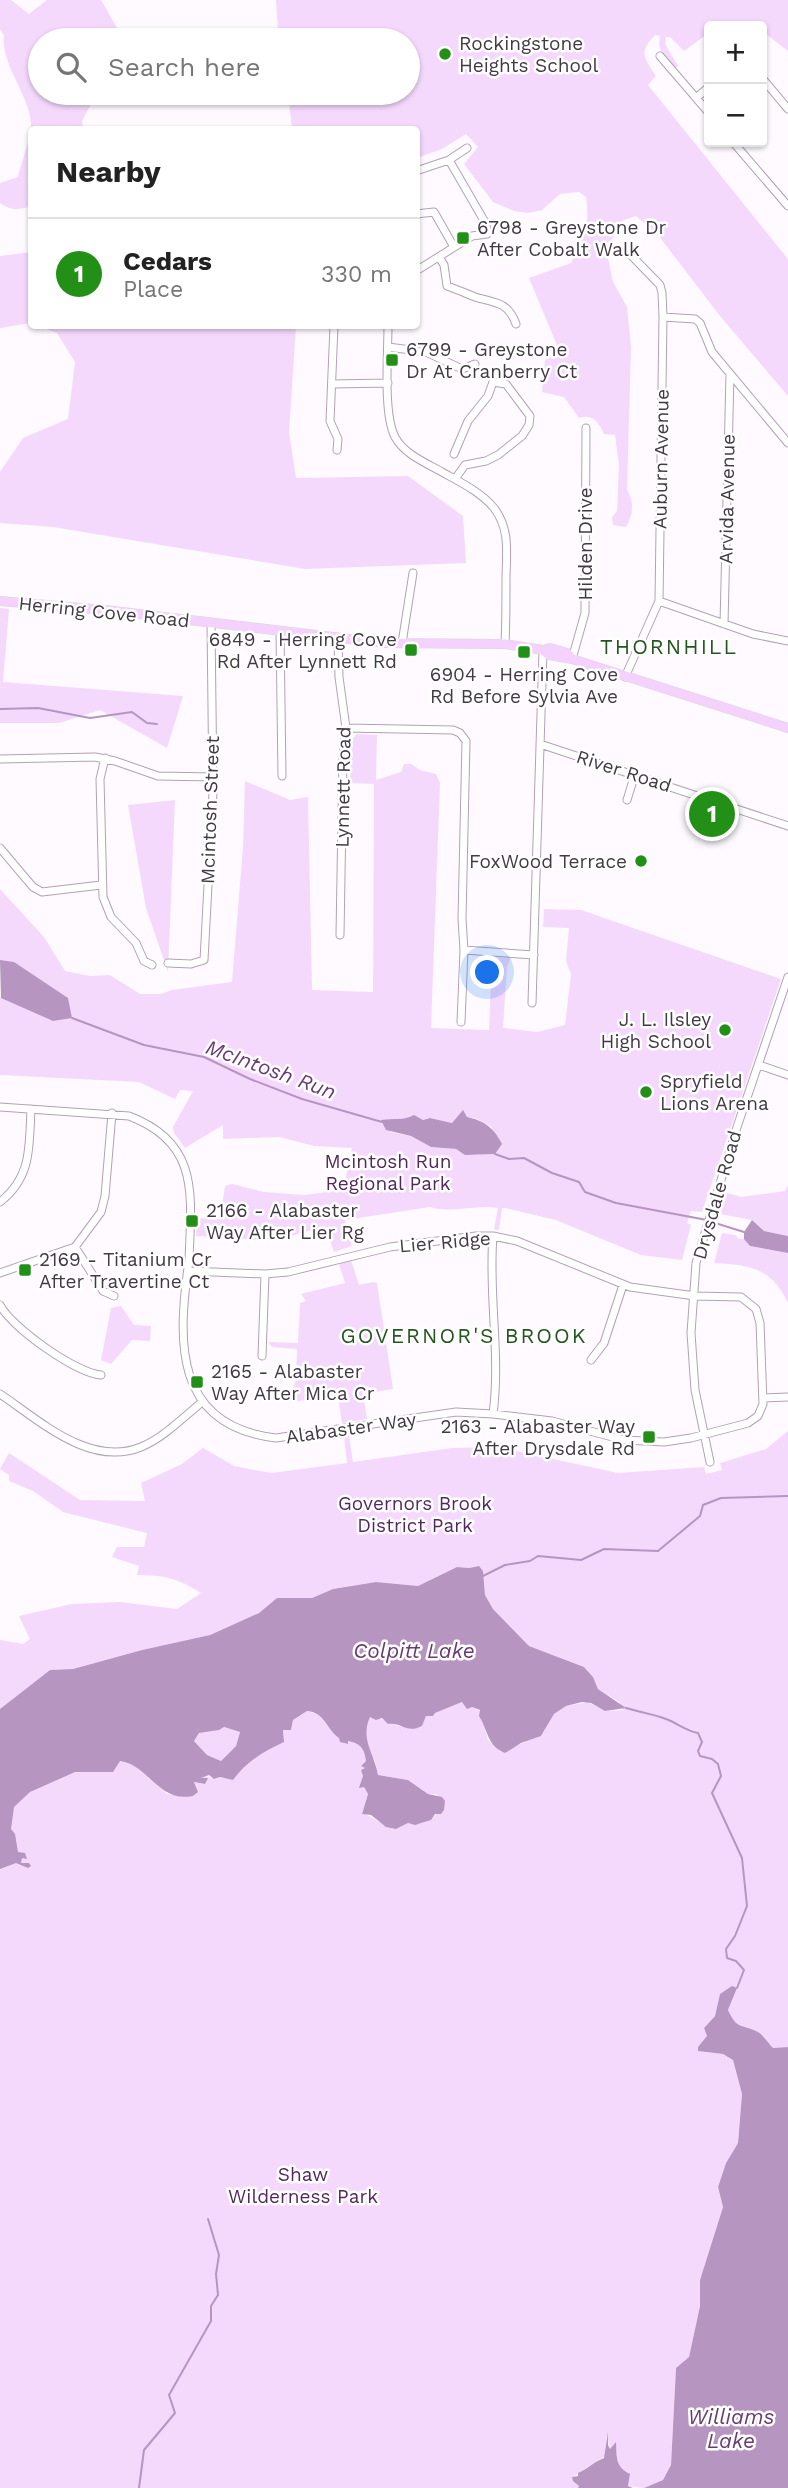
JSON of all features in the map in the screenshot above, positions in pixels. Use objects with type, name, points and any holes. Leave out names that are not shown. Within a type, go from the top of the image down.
[{"type":"main road","name":"Herring Cove Road","points":[[0,601],[105,610],[338,639],[505,645],[543,650],[550,648],[567,653],[572,659],[788,729]]},
{"type":"street","points":[[660,55],[704,107]]},
{"type":"street","points":[[767,84],[788,109]]},
{"type":"street","points":[[696,98],[704,92]]},
{"type":"street","points":[[737,147],[788,206]]},
{"type":"street","points":[[420,170],[449,160],[467,148]]},
{"type":"street","points":[[420,269],[472,236],[487,234],[488,229],[449,160]]},
{"type":"street","points":[[420,214],[434,212],[454,247]]},
{"type":"street","name":"Auburn Avenue","points":[[625,249],[660,285],[663,317],[659,601],[625,677]]},
{"type":"street","points":[[439,257],[444,265],[447,286],[479,298],[496,301],[511,313],[516,324]]},
{"type":"street","points":[[663,317],[699,321],[709,347],[788,443]]},
{"type":"street","points":[[334,329],[330,421],[338,439],[337,450]]},
{"type":"street","points":[[388,329],[390,420],[397,440],[411,454],[488,502],[504,527],[507,545],[505,645]]},
{"type":"street","points":[[388,347],[426,352],[462,369],[475,364]]},
{"type":"street","name":"Arvida Avenue","points":[[724,624],[730,374]]},
{"type":"street","points":[[454,454],[468,421],[488,396],[493,382],[506,384],[530,416],[528,427],[520,438],[495,457],[465,464],[455,479]]},
{"type":"street","points":[[332,384],[388,383]]},
{"type":"street","name":"Hilden Drive","points":[[572,659],[585,614],[586,428]]},
{"type":"street","points":[[402,643],[413,573]]},
{"type":"street","points":[[659,601],[753,634],[788,641]]},
{"type":"street","name":"Mcintosh Street","points":[[168,964],[191,964],[204,960],[213,777],[211,623]]},
{"type":"street","points":[[280,631],[282,776]]},
{"type":"street","name":"Lynnett Road","points":[[338,639],[345,728],[340,935]]},
{"type":"street","points":[[532,1003],[543,650]]},
{"type":"street","points":[[345,728],[453,730],[465,738],[467,746],[461,1022]]},
{"type":"street","name":"River Road","points":[[540,744],[788,826]]},
{"type":"street","points":[[0,759],[105,758],[158,776],[213,777]]},
{"type":"street","points":[[105,758],[100,779],[103,897],[111,917],[136,943],[143,959],[152,965]]},
{"type":"street","points":[[628,800],[635,774]]},
{"type":"street","points":[[0,848],[33,887],[42,892],[101,885]]},
{"type":"street","points":[[464,950],[534,955]]},
{"type":"street","name":"Drysdale Road","points":[[710,1462],[695,1390],[691,1334],[696,1263],[737,1127],[784,1001],[788,977]]},
{"type":"street","points":[[759,1065],[788,1075]]},
{"type":"street","name":"Alabaster Way","points":[[0,1107],[129,1116],[149,1123],[173,1143],[181,1156],[191,1190],[184,1316],[185,1365],[202,1402],[237,1428],[252,1434],[276,1438],[456,1412],[552,1421],[624,1440],[664,1442],[752,1421],[760,1412],[763,1398]]},
{"type":"street","points":[[0,1202],[22,1179],[29,1155],[31,1109]]},
{"type":"street","points":[[0,1273],[75,1247],[101,1212],[105,1196],[112,1113]]},
{"type":"street","name":"Lier Ridge","points":[[187,1271],[265,1274],[288,1272],[390,1247],[476,1236],[517,1241],[623,1285],[695,1296],[741,1297],[750,1302],[756,1309],[760,1323],[763,1398]]},
{"type":"street","points":[[493,1236],[491,1280],[496,1367],[493,1414]]},
{"type":"street","points":[[75,1247],[103,1292],[114,1296]]},
{"type":"street","points":[[262,1356],[265,1274]]},
{"type":"street","points":[[591,1360],[604,1343],[623,1285]]},
{"type":"street","points":[[0,1305],[10,1320],[23,1332],[88,1374],[101,1375]]},
{"type":"street","points":[[0,1394],[83,1446],[106,1451],[127,1451],[142,1446],[202,1402]]},
{"type":"street","points":[[763,1398],[788,1397]]},
{"type":"green space","points":[[0,0],[11,0],[29,14],[47,0],[101,0],[117,28],[28,28],[28,105],[91,105],[82,121],[83,126],[31,126],[26,102],[6,57],[4,35],[0,29]]},
{"type":"green space","points":[[276,0],[788,0],[788,51],[767,35],[767,21],[704,21],[704,37],[684,51],[670,37],[666,37],[665,44],[678,66],[668,74],[659,44],[660,36],[655,35],[646,46],[648,64],[656,76],[648,85],[788,259],[788,396],[720,316],[658,235],[636,216],[624,220],[606,249],[613,282],[627,307],[631,347],[627,490],[632,508],[626,527],[613,525],[612,517],[617,511],[619,466],[615,435],[604,434],[592,418],[579,418],[564,397],[542,392],[545,360],[559,350],[529,278],[571,263],[585,232],[586,197],[579,192],[560,194],[542,210],[528,213],[514,211],[493,202],[464,164],[478,147],[466,134],[442,149],[420,157],[420,126],[292,126],[289,105],[420,105],[420,28],[278,28]]},
{"type":"green space","points":[[28,143],[28,207],[12,209],[0,203],[0,183],[18,177]]},
{"type":"green space","points":[[28,252],[28,323],[0,328],[0,256]]},
{"type":"green space","points":[[46,329],[296,329],[289,432],[296,478],[408,476],[463,516],[466,563],[305,569],[53,527],[0,523],[0,472],[23,438],[68,419],[75,362],[57,333]]},
{"type":"green space","points":[[0,608],[9,609],[3,682],[183,696],[167,748],[100,710],[59,723],[0,723]]},
{"type":"green space","name":"Mcintosh Run Regional Park","points":[[357,734],[377,735],[376,780],[401,772],[404,764],[411,764],[420,770],[436,774],[440,783],[431,1028],[489,1030],[492,958],[511,957],[507,967],[503,1028],[537,1032],[565,1025],[571,974],[566,961],[569,928],[543,927],[544,909],[581,910],[781,979],[702,1212],[691,1211],[687,1223],[691,1225],[682,1260],[641,1255],[556,1220],[505,1208],[502,1208],[499,1230],[494,1229],[498,1208],[489,1207],[447,1210],[430,1207],[345,1220],[352,1246],[334,1252],[325,1226],[288,1237],[261,1240],[196,1236],[197,1218],[220,1219],[225,1186],[232,1184],[264,1192],[304,1195],[343,1190],[352,1148],[314,1146],[279,1137],[223,1139],[223,1125],[185,1148],[174,1133],[173,1127],[193,1091],[180,1090],[175,1099],[139,1082],[0,1075],[0,997],[53,1021],[72,1017],[14,963],[0,960],[0,889],[44,937],[65,971],[90,976],[110,975],[140,994],[161,994],[172,990],[232,982],[243,847],[245,781],[290,800],[308,797],[312,990],[373,992],[374,784],[350,783],[352,739]],"holes":[[[459,1115],[477,1119],[492,1127],[495,1154],[465,1155],[456,1149],[431,1147],[411,1136],[391,1132],[382,1120],[407,1119],[412,1116],[452,1123]]]},
{"type":"green space","points":[[175,800],[168,972],[146,908],[128,805]]},
{"type":"green space","points":[[788,1185],[788,1236],[764,1231],[752,1220],[720,1214],[727,1193],[741,1197],[785,1191]]},
{"type":"green space","points":[[722,1233],[745,1239],[750,1246],[788,1253],[788,1303],[774,1282],[758,1270],[714,1263]]},
{"type":"green space","points":[[351,1260],[359,1285],[377,1283],[393,1389],[363,1394],[367,1419],[342,1423],[338,1397],[289,1402],[296,1380],[297,1349],[272,1347],[268,1342],[298,1343],[300,1303],[306,1301],[301,1294],[345,1283],[339,1264]]},
{"type":"green space","points":[[121,1306],[134,1325],[151,1326],[150,1341],[132,1340],[111,1364],[101,1360],[111,1308]]},
{"type":"green space","name":"Shaw Wilderness Park","points":[[788,1431],[788,2047],[773,2048],[758,2032],[739,2025],[734,2020],[728,2010],[737,1988],[720,1994],[715,2016],[704,2028],[707,2036],[699,2051],[723,2054],[733,2060],[742,2094],[738,2143],[726,2163],[718,2187],[723,2207],[700,2280],[700,2306],[689,2357],[676,2368],[671,2465],[663,2480],[644,2488],[628,2486],[630,2474],[618,2462],[616,2443],[610,2449],[607,2434],[605,2456],[574,2476],[578,2488],[0,2488],[0,1869],[18,1853],[11,1830],[9,1808],[40,1782],[116,1759],[132,1763],[167,1794],[193,1796],[198,1792],[194,1782],[203,1784],[207,1779],[201,1778],[204,1776],[233,1780],[249,1763],[284,1739],[283,1730],[291,1730],[293,1720],[307,1711],[322,1716],[343,1743],[348,1744],[348,1741],[361,1747],[366,1761],[361,1766],[365,1768],[361,1770],[364,1776],[361,1786],[368,1794],[362,1813],[388,1827],[397,1828],[408,1823],[423,1823],[444,1810],[436,1794],[428,1794],[408,1780],[378,1775],[364,1734],[370,1717],[415,1728],[422,1726],[426,1716],[433,1716],[462,1702],[467,1708],[480,1711],[488,1740],[501,1752],[542,1735],[554,1714],[566,1706],[588,1702],[605,1711],[623,1710],[619,1702],[598,1689],[593,1677],[584,1667],[529,1646],[493,1609],[485,1595],[483,1571],[478,1566],[457,1567],[418,1586],[376,1582],[333,1589],[312,1598],[277,1598],[259,1613],[210,1635],[73,1669],[50,1670],[0,1709],[0,1640],[23,1644],[30,1639],[19,1616],[72,1604],[120,1602],[177,1609],[201,1593],[171,1578],[137,1575],[139,1566],[112,1557],[117,1547],[144,1547],[147,1533],[63,1512],[33,1491],[9,1481],[9,1475],[0,1469],[9,1453],[80,1500],[145,1501],[141,1483],[182,1464],[203,1448],[234,1466],[271,1473],[347,1463],[344,1436],[349,1435],[353,1462],[452,1448],[497,1447],[618,1473],[704,1467],[706,1474],[722,1470],[720,1463],[766,1449]]},
{"type":"green space","points":[[223,1727],[240,1732],[236,1746],[221,1761],[207,1755],[194,1741],[199,1733]]},
{"type":"water","points":[[0,960],[14,962],[68,998],[72,1018],[53,1021],[1,998]]},
{"type":"water","points":[[463,1110],[467,1117],[484,1123],[496,1134],[502,1144],[495,1154],[465,1155],[456,1149],[431,1147],[411,1136],[386,1130],[381,1120],[402,1119],[414,1115],[423,1120],[430,1118],[452,1123]]},
{"type":"water","points":[[752,1220],[764,1231],[788,1236],[788,1253],[750,1246],[744,1239],[744,1232]]},
{"type":"water","name":"Colpitt Lake","points":[[479,1566],[483,1571],[485,1595],[493,1609],[529,1646],[584,1667],[593,1677],[598,1689],[626,1708],[605,1711],[591,1703],[582,1702],[566,1706],[554,1714],[541,1736],[521,1743],[505,1753],[491,1742],[479,1716],[480,1710],[472,1707],[467,1709],[462,1702],[433,1716],[426,1716],[422,1726],[412,1729],[388,1724],[382,1718],[376,1720],[370,1717],[366,1733],[378,1775],[408,1780],[428,1794],[442,1797],[445,1801],[444,1810],[441,1814],[435,1814],[431,1820],[415,1825],[408,1823],[396,1829],[386,1827],[371,1815],[362,1814],[368,1794],[364,1787],[359,1788],[363,1776],[361,1770],[365,1768],[361,1766],[366,1761],[361,1747],[348,1741],[348,1744],[340,1742],[322,1718],[307,1711],[293,1720],[291,1730],[283,1730],[284,1742],[255,1758],[233,1780],[220,1777],[214,1779],[209,1775],[201,1778],[208,1778],[205,1784],[194,1782],[198,1792],[193,1796],[171,1794],[139,1769],[120,1761],[113,1772],[75,1772],[30,1792],[14,1807],[11,1829],[15,1834],[18,1852],[25,1853],[27,1859],[22,1858],[21,1863],[29,1863],[31,1866],[28,1868],[16,1863],[0,1869],[0,1709],[50,1670],[73,1669],[210,1635],[259,1613],[277,1598],[312,1598],[333,1589],[376,1582],[418,1586],[457,1567]],"holes":[[[224,1727],[240,1732],[236,1746],[221,1761],[207,1755],[194,1741],[199,1733]]]},
{"type":"water","name":"Williams Lake","points":[[732,1986],[737,1988],[728,2010],[734,2020],[739,2025],[758,2032],[773,2048],[788,2047],[788,2488],[644,2488],[663,2480],[671,2465],[676,2368],[689,2357],[700,2306],[700,2280],[723,2207],[718,2187],[726,2163],[738,2143],[742,2094],[733,2060],[723,2054],[698,2051],[707,2036],[704,2028],[715,2016],[720,1994]]},
{"type":"water","points":[[608,2432],[608,2445],[610,2449],[616,2442],[618,2461],[630,2474],[628,2486],[633,2488],[578,2488],[572,2477],[578,2476],[578,2473],[604,2458]]},
{"type":"waterway","points":[[0,709],[38,708],[90,718],[132,712],[147,723],[157,724]]},
{"type":"waterway","name":"McIntosh Run","points":[[72,1018],[144,1045],[204,1057],[250,1079],[302,1099],[382,1122]]},
{"type":"waterway","name":"McIntosh Run","points":[[495,1154],[509,1159],[524,1158],[552,1173],[579,1182],[585,1192],[616,1203],[707,1220]]},
{"type":"waterway","name":"McIntosh Run","points":[[712,1222],[744,1232]]},
{"type":"waterway","points":[[483,1576],[505,1565],[530,1561],[538,1556],[581,1560],[604,1549],[658,1551],[700,1516],[703,1505],[721,1498],[788,1496]]},
{"type":"waterway","points":[[626,1708],[661,1717],[698,1733],[702,1742],[698,1751],[700,1756],[712,1759],[718,1764],[721,1776],[712,1793],[742,1858],[747,1906],[735,1936],[726,1949],[727,1958],[736,1961],[744,1970],[737,1988]]},
{"type":"waterway","points":[[139,2488],[144,2450],[175,2413],[169,2395],[211,2321],[211,2306],[218,2295],[216,2274],[219,2255],[208,2219]]},
{"type":"place","name":"Rockingstone Heights School","points":[[445,54]]},
{"type":"place","name":"6798 - Greystone Dr After Cobalt Walk","points":[[463,238]]},
{"type":"place","name":"6799 - Greystone Dr At Cranberry Ct","points":[[392,360]]},
{"type":"place","name":"6849 - Herring Cove Rd After Lynnett Rd","points":[[411,650]]},
{"type":"place","name":"6904 - Herring Cove Rd Before Sylvia Ave","points":[[524,652]]},
{"type":"place","name":"Cedars","points":[[712,814]]},
{"type":"place","name":"FoxWood Terrace","points":[[641,861]]},
{"type":"place","name":"J. L. Ilsley High School","points":[[725,1030]]},
{"type":"place","name":"Spryfield Lions Arena","points":[[646,1092]]},
{"type":"place","name":"2166 - Alabaster Way After Lier Rg","points":[[192,1221]]},
{"type":"place","name":"2169 - Titanium Cr After Travertine Ct","points":[[25,1270]]},
{"type":"place","name":"2165 - Alabaster Way After Mica Cr","points":[[197,1382]]},
{"type":"place","name":"2163 - Alabaster Way After Drysdale Rd","points":[[649,1437]]},
{"type":"district","name":"THORNHILL","points":[[669,646]]},
{"type":"district","name":"GOVERNOR'S BROOK","points":[[464,1335]]},
{"type":"park label","name":"Governors Brook District Park","points":[[415,1514]]}]
